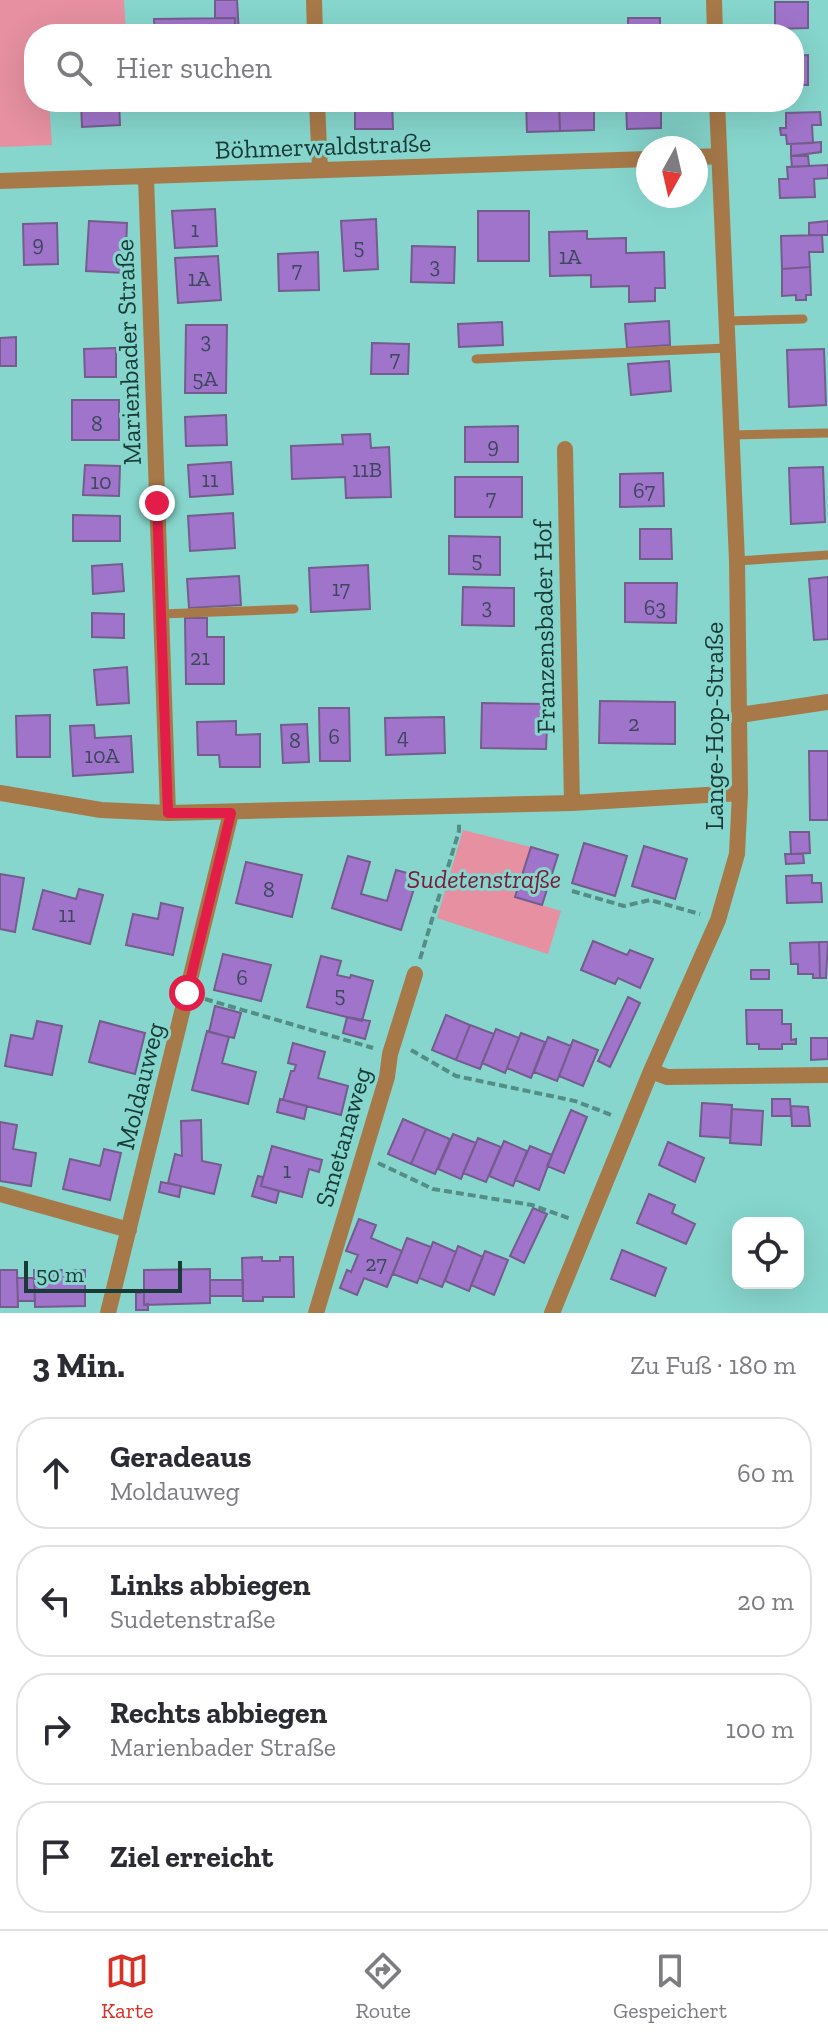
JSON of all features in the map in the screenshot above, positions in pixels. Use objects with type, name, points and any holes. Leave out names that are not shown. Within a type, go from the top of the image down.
[{"type":"street","points":[[314,0],[315,24]]},
{"type":"street","points":[[714,0],[715,24]]},
{"type":"street","points":[[317,112],[320,170]]},
{"type":"street","name":"Lange-Hop-Straße","points":[[552,1313],[651,1071],[718,920],[737,854],[740,715],[737,561],[717,112]]},
{"type":"street","points":[[708,156],[719,156]]},
{"type":"street","name":"Böhmerwaldstraße","points":[[0,181],[636,159]]},
{"type":"street","name":"Marienbader Straße","points":[[146,177],[168,813]]},
{"type":"street","name":"Franzensbader Hof","points":[[565,449],[572,803]]},
{"type":"street","points":[[740,715],[828,702]]},
{"type":"street","points":[[0,793],[101,810],[231,813],[572,803],[740,793]]},
{"type":"street","name":"Moldauweg","points":[[108,1313],[231,813]]},
{"type":"street","name":"Smetanaweg","points":[[316,1313],[415,974]]},
{"type":"street","points":[[651,1071],[667,1077],[828,1075]]},
{"type":"street","points":[[0,1194],[129,1230]]},
{"type":"lane","points":[[726,321],[803,319]]},
{"type":"lane","points":[[476,359],[727,348]]},
{"type":"lane","points":[[731,435],[828,433]]},
{"type":"lane","points":[[737,561],[828,555]]},
{"type":"lane","points":[[161,614],[294,609]]},
{"type":"path","points":[[415,974],[459,831],[459,807]]},
{"type":"path","points":[[572,891],[624,906],[650,900],[718,920]]},
{"type":"path","points":[[187,993],[392,1047],[456,1076],[575,1101],[631,1123]]},
{"type":"path","points":[[364,1156],[433,1189],[532,1205],[589,1225]]},
{"type":"green space","points":[[0,0],[124,0],[125,24],[24,24],[24,112],[50,112],[52,145],[0,147]]},
{"type":"green space","name":"Sudetenstraße","points":[[463,830],[531,847],[515,897],[561,911],[548,954],[437,918]]},
{"type":"building","points":[[215,0],[237,0],[238,24],[235,24],[235,18],[215,18]]},
{"type":"building","points":[[775,2],[808,2],[808,28],[804,28],[804,24],[775,24]]},
{"type":"building","points":[[235,18],[235,24],[154,24],[154,19]]},
{"type":"building","points":[[628,18],[660,18],[660,24],[628,24]]},
{"type":"building","points":[[804,55],[808,55],[808,85],[804,85]]},
{"type":"building","points":[[81,112],[119,112],[120,125],[82,127]]},
{"type":"building","points":[[355,112],[392,112],[393,129],[355,129]]},
{"type":"building","points":[[526,112],[559,112],[560,131],[527,132]]},
{"type":"building","points":[[559,112],[594,112],[594,130],[560,131]]},
{"type":"building","points":[[626,112],[661,112],[661,128],[627,129]]},
{"type":"building","points":[[820,112],[821,125],[812,125],[813,143],[787,144],[786,135],[781,135],[780,128],[786,128],[786,113]]},
{"type":"building","points":[[821,142],[821,152],[791,156],[791,144]]},
{"type":"building","points":[[791,156],[808,156],[809,166],[792,167]]},
{"type":"building","points":[[828,165],[828,178],[814,179],[815,197],[780,198],[779,179],[788,179],[787,167]]},
{"type":"building","points":[[215,209],[217,246],[175,248],[172,211]]},
{"type":"building","points":[[478,211],[529,211],[529,261],[478,261]]},
{"type":"building","points":[[376,219],[378,269],[344,271],[341,221]]},
{"type":"building","points":[[89,221],[127,223],[125,273],[86,271]]},
{"type":"building","points":[[828,221],[828,235],[809,235],[809,223]]},
{"type":"building","points":[[57,223],[58,264],[24,265],[23,224]]},
{"type":"building","points":[[587,231],[587,239],[626,238],[626,253],[664,252],[665,288],[655,288],[655,301],[629,302],[629,286],[591,287],[591,275],[550,276],[549,232]]},
{"type":"building","points":[[822,235],[823,252],[809,252],[810,267],[782,269],[781,236]]},
{"type":"building","points":[[412,246],[455,247],[454,283],[411,282]]},
{"type":"building","points":[[318,252],[319,290],[279,291],[278,254]]},
{"type":"building","points":[[218,256],[221,300],[178,303],[175,258]]},
{"type":"building","points":[[810,267],[811,295],[806,295],[806,300],[796,300],[796,295],[782,296],[782,269]]},
{"type":"building","points":[[669,321],[670,345],[627,348],[625,324]]},
{"type":"building","points":[[502,322],[503,345],[459,347],[458,324]]},
{"type":"building","points":[[186,325],[227,325],[226,393],[185,393]]},
{"type":"building","points":[[16,337],[16,366],[0,366],[0,338]]},
{"type":"building","points":[[372,343],[409,344],[408,374],[371,374]]},
{"type":"building","points":[[116,348],[116,377],[85,377],[84,349]]},
{"type":"building","points":[[824,349],[826,405],[789,407],[787,350]]},
{"type":"building","points":[[669,361],[671,391],[631,395],[628,364]]},
{"type":"building","points":[[72,400],[119,400],[119,440],[72,440]]},
{"type":"building","points":[[226,415],[227,445],[186,446],[185,417]]},
{"type":"building","points":[[518,426],[518,462],[465,462],[465,427]]},
{"type":"building","points":[[370,434],[371,448],[389,447],[391,497],[346,498],[345,477],[292,479],[291,446],[343,444],[342,435]]},
{"type":"building","points":[[231,462],[233,494],[190,497],[188,465]]},
{"type":"building","points":[[85,465],[120,466],[119,496],[83,495]]},
{"type":"building","points":[[823,467],[825,522],[791,524],[789,468]]},
{"type":"building","points":[[663,473],[664,506],[620,507],[620,474]]},
{"type":"building","points":[[455,477],[522,477],[522,517],[455,517]]},
{"type":"building","points":[[233,513],[235,548],[190,551],[188,516]]},
{"type":"building","points":[[73,515],[120,516],[120,541],[73,541]]},
{"type":"building","points":[[640,529],[671,529],[672,559],[640,559]]},
{"type":"building","points":[[449,536],[500,537],[500,575],[449,574]]},
{"type":"building","points":[[122,564],[124,591],[93,594],[92,566]]},
{"type":"building","points":[[368,565],[370,609],[311,612],[309,568]]},
{"type":"building","points":[[239,576],[241,605],[189,608],[187,579]]},
{"type":"building","points":[[828,577],[828,639],[814,640],[809,579]]},
{"type":"building","points":[[625,583],[677,583],[676,623],[625,622]]},
{"type":"building","points":[[463,587],[514,588],[514,626],[462,625]]},
{"type":"building","points":[[92,613],[124,614],[124,638],[92,637]]},
{"type":"building","points":[[185,618],[207,618],[207,637],[224,637],[224,684],[186,684]]},
{"type":"building","points":[[127,667],[129,703],[97,705],[94,670]]},
{"type":"building","points":[[600,701],[675,702],[675,744],[599,743]]},
{"type":"building","points":[[482,703],[548,704],[546,749],[481,748]]},
{"type":"building","points":[[319,708],[349,708],[350,761],[320,761]]},
{"type":"building","points":[[50,715],[50,757],[17,757],[16,716]]},
{"type":"building","points":[[444,717],[445,753],[386,755],[385,718]]},
{"type":"building","points":[[236,721],[236,735],[260,734],[260,767],[220,767],[219,755],[198,755],[197,722]]},
{"type":"building","points":[[307,724],[309,762],[283,763],[281,725]]},
{"type":"building","points":[[94,725],[95,738],[131,736],[133,772],[73,776],[70,726]]},
{"type":"building","points":[[809,751],[828,751],[828,820],[810,820]]},
{"type":"building","points":[[790,832],[809,832],[810,853],[791,854]]},
{"type":"building","points":[[584,843],[627,856],[615,896],[572,883]]},
{"type":"building","points":[[644,846],[687,859],[675,899],[632,886]]},
{"type":"building","points":[[531,847],[558,855],[542,905],[515,897]]},
{"type":"building","points":[[785,854],[803,854],[804,863],[786,864]]},
{"type":"building","points":[[348,856],[370,862],[361,894],[387,901],[396,870],[418,876],[401,930],[332,908]]},
{"type":"building","points":[[246,862],[302,875],[292,917],[236,903]]},
{"type":"building","points":[[0,874],[24,878],[15,932],[0,929]]},
{"type":"building","points":[[812,875],[812,883],[821,883],[822,902],[787,903],[786,876]]},
{"type":"building","points":[[79,889],[103,895],[90,944],[33,929],[43,890],[76,899]]},
{"type":"building","points":[[161,903],[183,908],[173,955],[126,945],[133,914],[158,919]]},
{"type":"building","points":[[593,941],[627,955],[630,950],[653,959],[640,988],[618,978],[615,984],[581,970]]},
{"type":"building","points":[[819,942],[828,942],[826,978],[820,978]]},
{"type":"building","points":[[819,942],[820,978],[813,978],[813,974],[798,974],[798,964],[791,964],[790,943]]},
{"type":"building","points":[[223,954],[271,965],[261,1001],[214,990]]},
{"type":"building","points":[[321,956],[341,961],[337,975],[373,981],[362,1021],[307,1007]]},
{"type":"building","points":[[751,970],[769,970],[769,979],[751,979]]},
{"type":"building","points":[[628,997],[640,1003],[610,1067],[598,1061]]},
{"type":"building","points":[[215,1006],[241,1013],[234,1038],[209,1032]]},
{"type":"building","points":[[746,1010],[782,1010],[782,1024],[791,1024],[791,1040],[796,1039],[796,1044],[782,1044],[782,1049],[759,1049],[759,1044],[747,1044]]},
{"type":"building","points":[[446,1015],[470,1025],[456,1060],[432,1050]]},
{"type":"building","points":[[347,1017],[370,1021],[365,1039],[343,1033]]},
{"type":"building","points":[[37,1021],[62,1026],[52,1075],[5,1066],[11,1035],[33,1039]]},
{"type":"building","points":[[100,1021],[145,1033],[135,1074],[89,1062]]},
{"type":"building","points":[[470,1025],[494,1034],[480,1069],[456,1060]]},
{"type":"building","points":[[496,1029],[519,1038],[505,1073],[482,1063]]},
{"type":"building","points":[[207,1031],[229,1037],[222,1063],[256,1072],[248,1104],[192,1090]]},
{"type":"building","points":[[521,1033],[545,1042],[531,1078],[507,1068]]},
{"type":"building","points":[[548,1037],[571,1046],[557,1081],[534,1072]]},
{"type":"building","points":[[811,1038],[828,1038],[828,1059],[811,1060]]},
{"type":"building","points":[[573,1040],[598,1050],[583,1086],[559,1076]]},
{"type":"building","points":[[293,1043],[325,1052],[318,1078],[348,1086],[341,1115],[283,1100],[291,1071],[296,1065],[288,1063]]},
{"type":"building","points":[[280,1099],[307,1106],[304,1119],[277,1112]]},
{"type":"building","points":[[772,1099],[790,1099],[791,1116],[772,1116]]},
{"type":"building","points":[[702,1103],[732,1105],[730,1138],[700,1136]]},
{"type":"building","points":[[791,1106],[808,1107],[810,1126],[792,1126]]},
{"type":"building","points":[[732,1109],[763,1111],[761,1145],[730,1143]]},
{"type":"building","points":[[571,1110],[587,1117],[564,1173],[547,1166]]},
{"type":"building","points":[[403,1119],[426,1129],[411,1164],[388,1154]]},
{"type":"building","points":[[201,1120],[202,1161],[221,1165],[214,1194],[168,1183],[175,1154],[182,1156],[181,1121]]},
{"type":"building","points":[[0,1122],[17,1125],[13,1149],[36,1153],[31,1186],[0,1181]]},
{"type":"building","points":[[426,1129],[450,1139],[435,1174],[411,1164]]},
{"type":"building","points":[[453,1134],[476,1143],[461,1179],[438,1169]]},
{"type":"building","points":[[478,1138],[501,1147],[486,1182],[463,1173]]},
{"type":"building","points":[[504,1141],[527,1151],[513,1186],[489,1176]]},
{"type":"building","points":[[668,1142],[704,1158],[695,1182],[659,1165]]},
{"type":"building","points":[[272,1146],[322,1160],[319,1172],[309,1169],[302,1197],[261,1186]]},
{"type":"building","points":[[530,1146],[552,1155],[539,1190],[515,1180]]},
{"type":"building","points":[[104,1149],[121,1153],[110,1200],[63,1189],[70,1159],[100,1166]]},
{"type":"building","points":[[258,1176],[263,1177],[261,1186],[279,1191],[276,1203],[252,1196]]},
{"type":"building","points":[[161,1182],[181,1186],[179,1197],[159,1192]]},
{"type":"building","points":[[649,1194],[675,1205],[672,1213],[695,1224],[686,1244],[637,1223]]},
{"type":"building","points":[[533,1208],[547,1214],[524,1263],[510,1256]]},
{"type":"building","points":[[359,1219],[376,1225],[371,1238],[402,1251],[387,1287],[364,1278],[357,1295],[340,1288],[347,1270],[351,1272],[358,1255],[346,1251]]},
{"type":"building","points":[[407,1238],[431,1247],[417,1283],[393,1274]]},
{"type":"building","points":[[433,1242],[456,1252],[442,1287],[419,1278]]},
{"type":"building","points":[[458,1246],[483,1257],[469,1291],[445,1281]]},
{"type":"building","points":[[622,1250],[666,1268],[655,1296],[611,1279]]},
{"type":"building","points":[[485,1251],[508,1260],[494,1295],[471,1285]]},
{"type":"building","points":[[262,1257],[262,1261],[280,1261],[280,1257],[293,1257],[294,1297],[263,1297],[263,1301],[243,1301],[242,1258]]},
{"type":"building","points":[[210,1269],[210,1303],[144,1305],[144,1270]]},
{"type":"building","points":[[0,1270],[17,1270],[18,1307],[0,1307]]},
{"type":"building","points":[[34,1270],[85,1270],[85,1306],[35,1307]]},
{"type":"building","points":[[17,1278],[34,1278],[35,1301],[18,1301]]},
{"type":"building","points":[[210,1280],[243,1280],[243,1296],[210,1296]]},
{"type":"building","points":[[144,1292],[144,1305],[148,1304],[148,1310],[136,1310],[136,1293]]},
{"type":"route","points":[[157,503],[168,813],[231,813],[187,993]]}]
